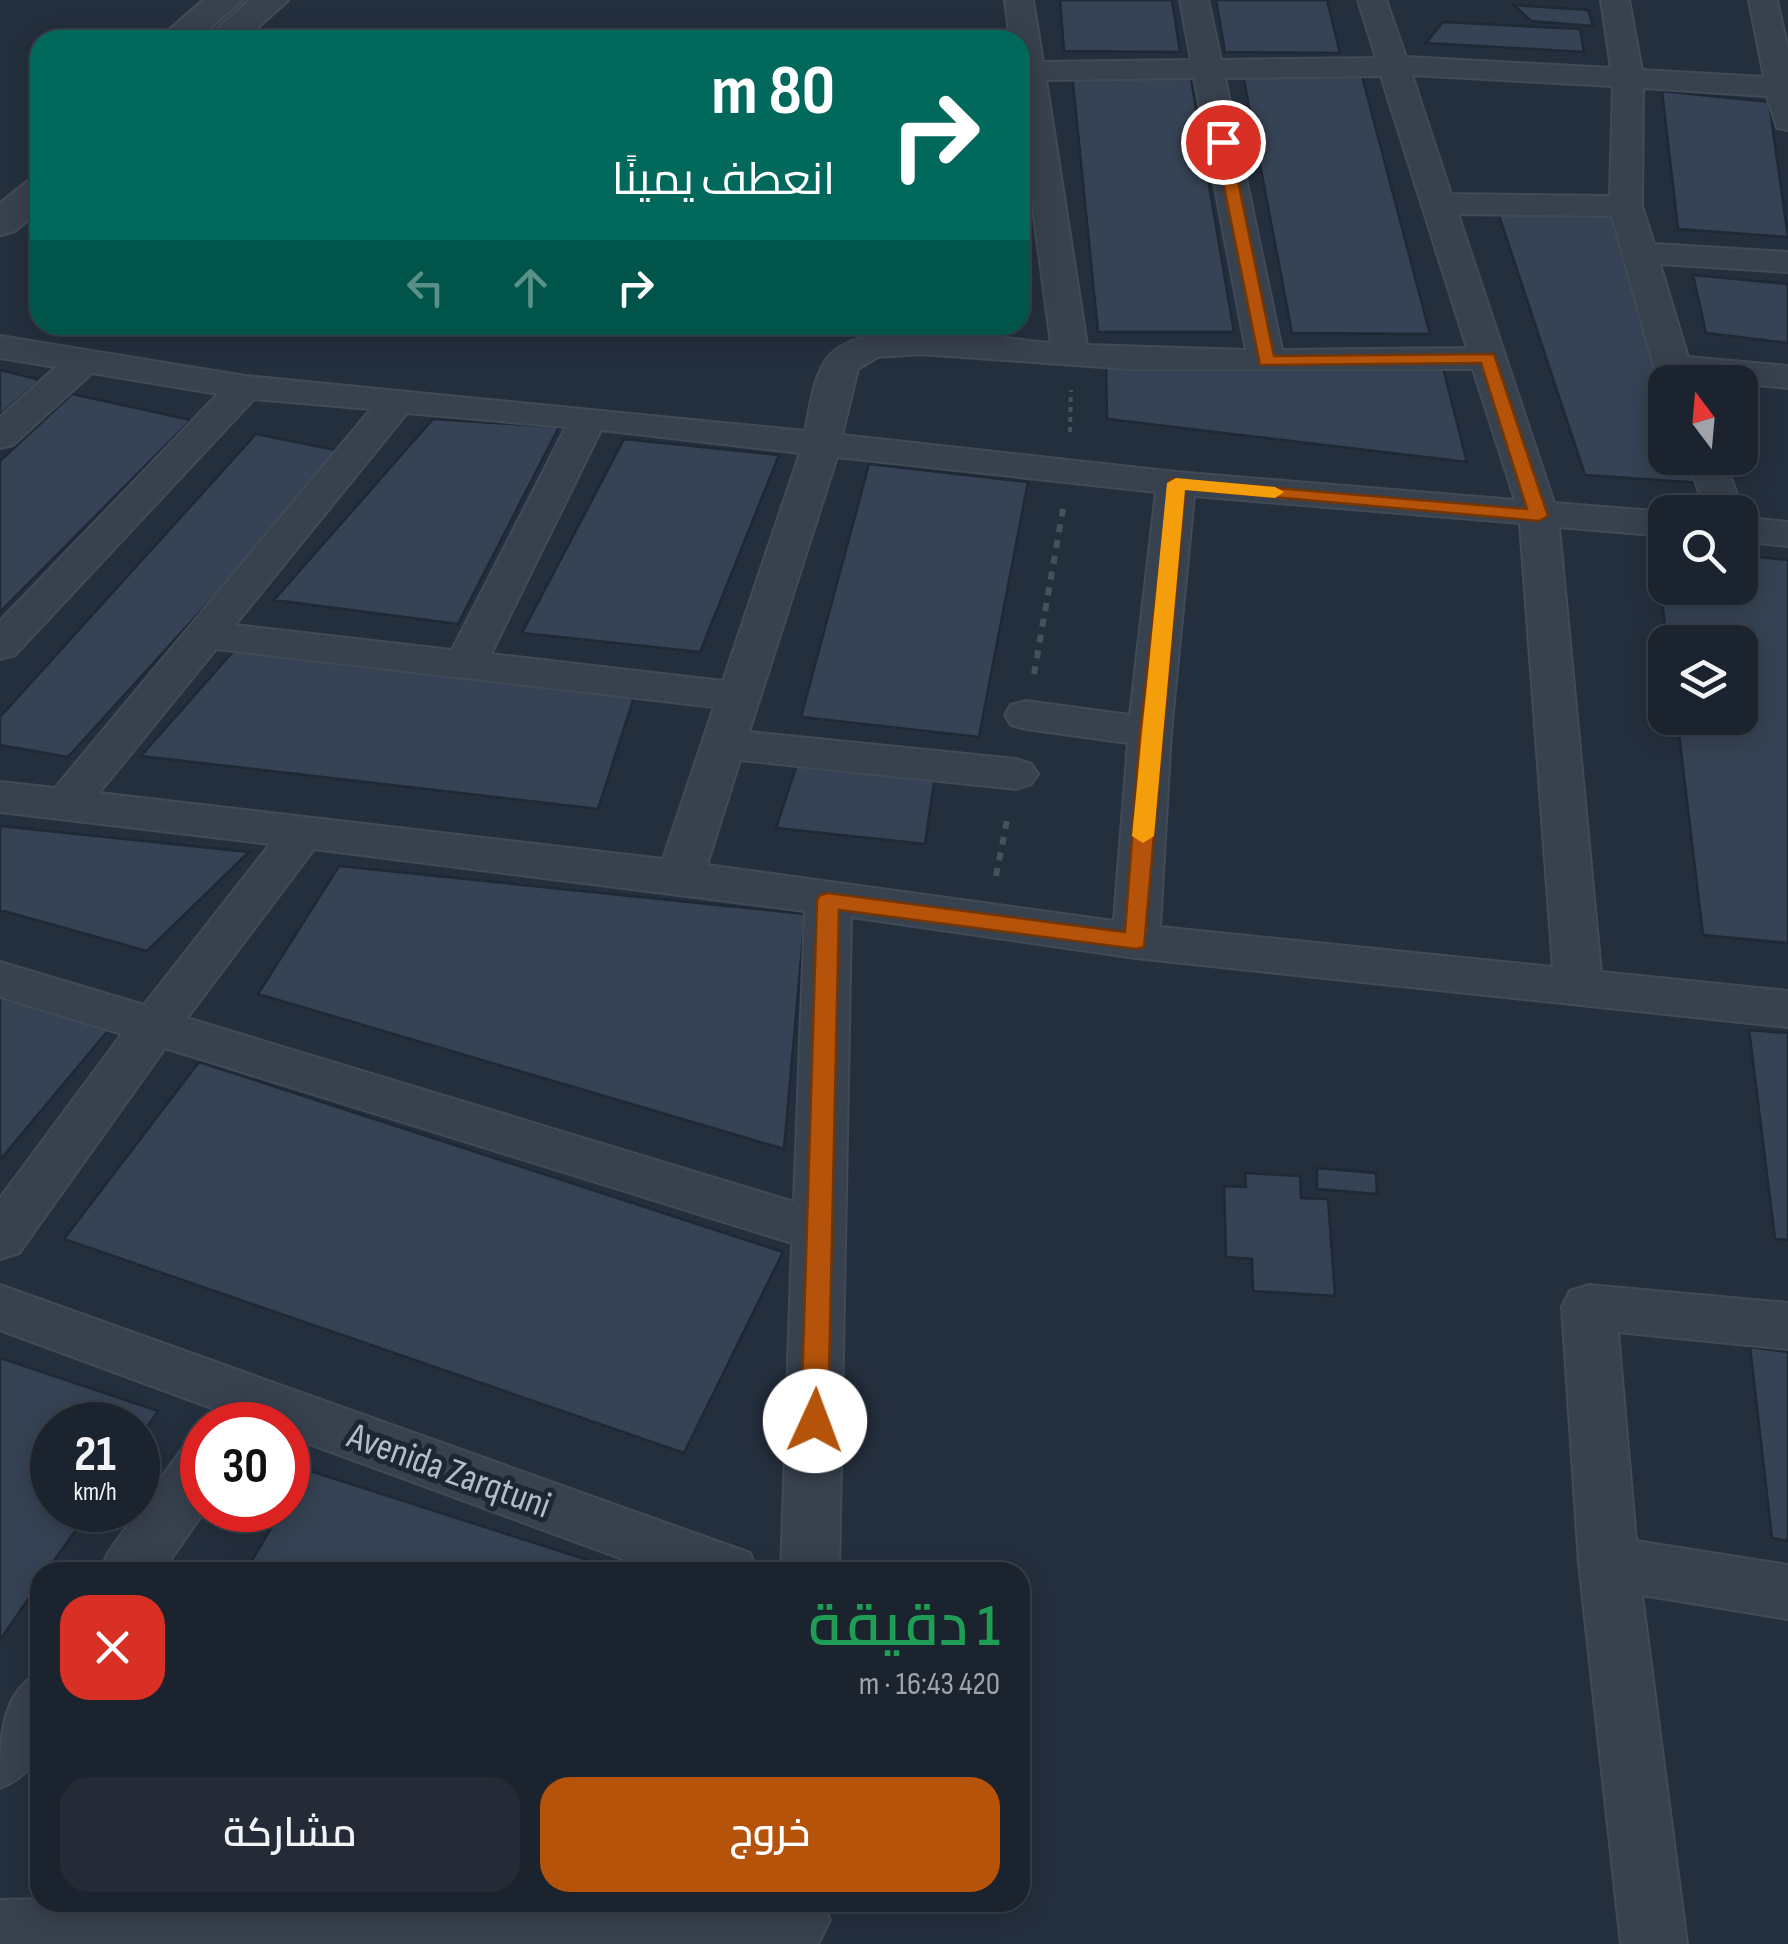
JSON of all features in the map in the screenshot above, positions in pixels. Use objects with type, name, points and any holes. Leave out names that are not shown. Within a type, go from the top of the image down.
[{"type":"street","points":[[187,30],[226,0]]},
{"type":"street","points":[[234,30],[271,0]]},
{"type":"street","points":[[1020,0],[1023,30]]},
{"type":"street","points":[[1194,0],[1266,361]]},
{"type":"street","points":[[1372,0],[1539,516],[1580,988]]},
{"type":"street","points":[[1615,0],[1628,76],[1626,206],[1673,365]]},
{"type":"street","points":[[1763,0],[1788,121]]},
{"type":"street","points":[[1030,71],[1442,66],[1784,88]]},
{"type":"street","points":[[1030,84],[1071,356]]},
{"type":"street","points":[[0,223],[25,172]]},
{"type":"street","points":[[1438,204],[1626,206]]},
{"type":"street","points":[[1642,253],[1788,262]]},
{"type":"street","points":[[680,877],[736,696],[823,443],[842,364],[853,354],[892,344],[924,344],[1071,356],[1266,361],[1488,358]]},
{"type":"street","points":[[0,346],[245,387],[589,418],[1176,483],[1648,523]]},
{"type":"street","points":[[0,438],[84,361]]},
{"type":"street","points":[[1758,376],[1788,377]]},
{"type":"street","points":[[0,646],[245,387]]},
{"type":"street","points":[[67,802],[396,402]]},
{"type":"street","points":[[466,662],[589,418]]},
{"type":"street","points":[[1136,941],[1150,732],[1176,483]]},
{"type":"street","points":[[1758,531],[1788,534]]},
{"type":"street","points":[[207,635],[736,696]]},
{"type":"street","points":[[1026,715],[1150,732]]},
{"type":"street","points":[[724,744],[1016,774]]},
{"type":"street","points":[[0,798],[67,802],[680,877],[1136,941],[1788,1009]]},
{"type":"street","points":[[0,1238],[153,1028],[305,830]]},
{"type":"street","points":[[810,1562],[828,900]]},
{"type":"street","points":[[0,979],[821,1232]]},
{"type":"street","name":"Avenida Zarqtuni","points":[[0,1307],[218,1402]]},
{"type":"street","points":[[1654,1944],[1608,1564],[1588,1307],[1788,1326]]},
{"type":"street","name":"Avenida Zarqtuni","points":[[310,1435],[698,1562]]},
{"type":"street","points":[[136,1562],[180,1499]]},
{"type":"street","points":[[1608,1564],[1788,1592]]},
{"type":"street","points":[[0,1758],[30,1715]]},
{"type":"street","points":[[0,1932],[200,1935],[797,1922]]},
{"type":"path","points":[[1026,715],[1070,470],[1071,356]]},
{"type":"path","points":[[988,921],[1016,774]]},
{"type":"building","points":[[1060,0],[1172,0],[1180,52],[1064,51]]},
{"type":"building","points":[[1216,0],[1327,0],[1340,53],[1225,52]]},
{"type":"building","points":[[1514,5],[1588,10],[1593,26],[1531,21]]},
{"type":"building","points":[[1443,22],[1580,29],[1584,52],[1426,43]]},
{"type":"building","points":[[1072,73],[1190,73],[1234,332],[1098,332]]},
{"type":"building","points":[[1243,75],[1362,76],[1430,334],[1292,333]]},
{"type":"building","points":[[1662,91],[1769,102],[1788,237],[1678,229]]},
{"type":"building","points":[[1497,210],[1620,214],[1666,365],[1648,365],[1648,475],[1699,475],[1702,483],[1585,475]]},
{"type":"building","points":[[1693,275],[1788,284],[1788,343],[1706,333]]},
{"type":"building","points":[[1106,363],[1442,364],[1467,462],[1107,419]]},
{"type":"building","points":[[0,370],[40,380],[0,415]]},
{"type":"building","points":[[72,394],[191,420],[0,612],[0,461]]},
{"type":"building","points":[[433,419],[559,427],[458,624],[274,600]]},
{"type":"building","points":[[256,434],[345,452],[68,757],[0,745],[0,717]]},
{"type":"building","points":[[624,439],[779,455],[700,652],[522,633]]},
{"type":"building","points":[[869,464],[1028,482],[979,737],[801,717]]},
{"type":"building","points":[[1758,557],[1788,560],[1788,943],[1703,935],[1679,735],[1758,735],[1758,625],[1665,625],[1662,605],[1758,605]]},
{"type":"building","points":[[238,646],[636,691],[598,809],[141,756]]},
{"type":"building","points":[[800,755],[935,776],[925,844],[776,828]]},
{"type":"building","points":[[0,826],[249,852],[147,951],[0,910]]},
{"type":"building","points":[[339,866],[805,914],[784,1149],[258,994]]},
{"type":"building","points":[[0,992],[111,1027],[0,1160]]},
{"type":"building","points":[[1749,1030],[1788,1033],[1788,1240],[1775,1239]]},
{"type":"building","points":[[199,1062],[783,1252],[684,1453],[64,1239]]},
{"type":"building","points":[[1317,1168],[1376,1173],[1377,1194],[1317,1189]]},
{"type":"building","points":[[1245,1173],[1300,1176],[1301,1198],[1328,1199],[1335,1296],[1253,1291],[1252,1259],[1226,1257],[1224,1186],[1246,1187]]},
{"type":"building","points":[[1750,1347],[1788,1352],[1788,1541],[1772,1538]]},
{"type":"building","points":[[0,1358],[131,1402],[30,1402],[30,1532],[74,1532],[53,1562],[30,1562],[30,1596],[0,1640]]},
{"type":"building","points":[[310,1471],[594,1562],[251,1562],[269,1532],[310,1532]]},
{"type":"slow traffic","points":[[1143,836],[1176,483],[1275,492]]},
{"type":"route","points":[[815,1421],[828,900],[1136,941],[1150,732],[1176,483],[1539,516],[1488,358],[1266,361],[1223,142]]}]
